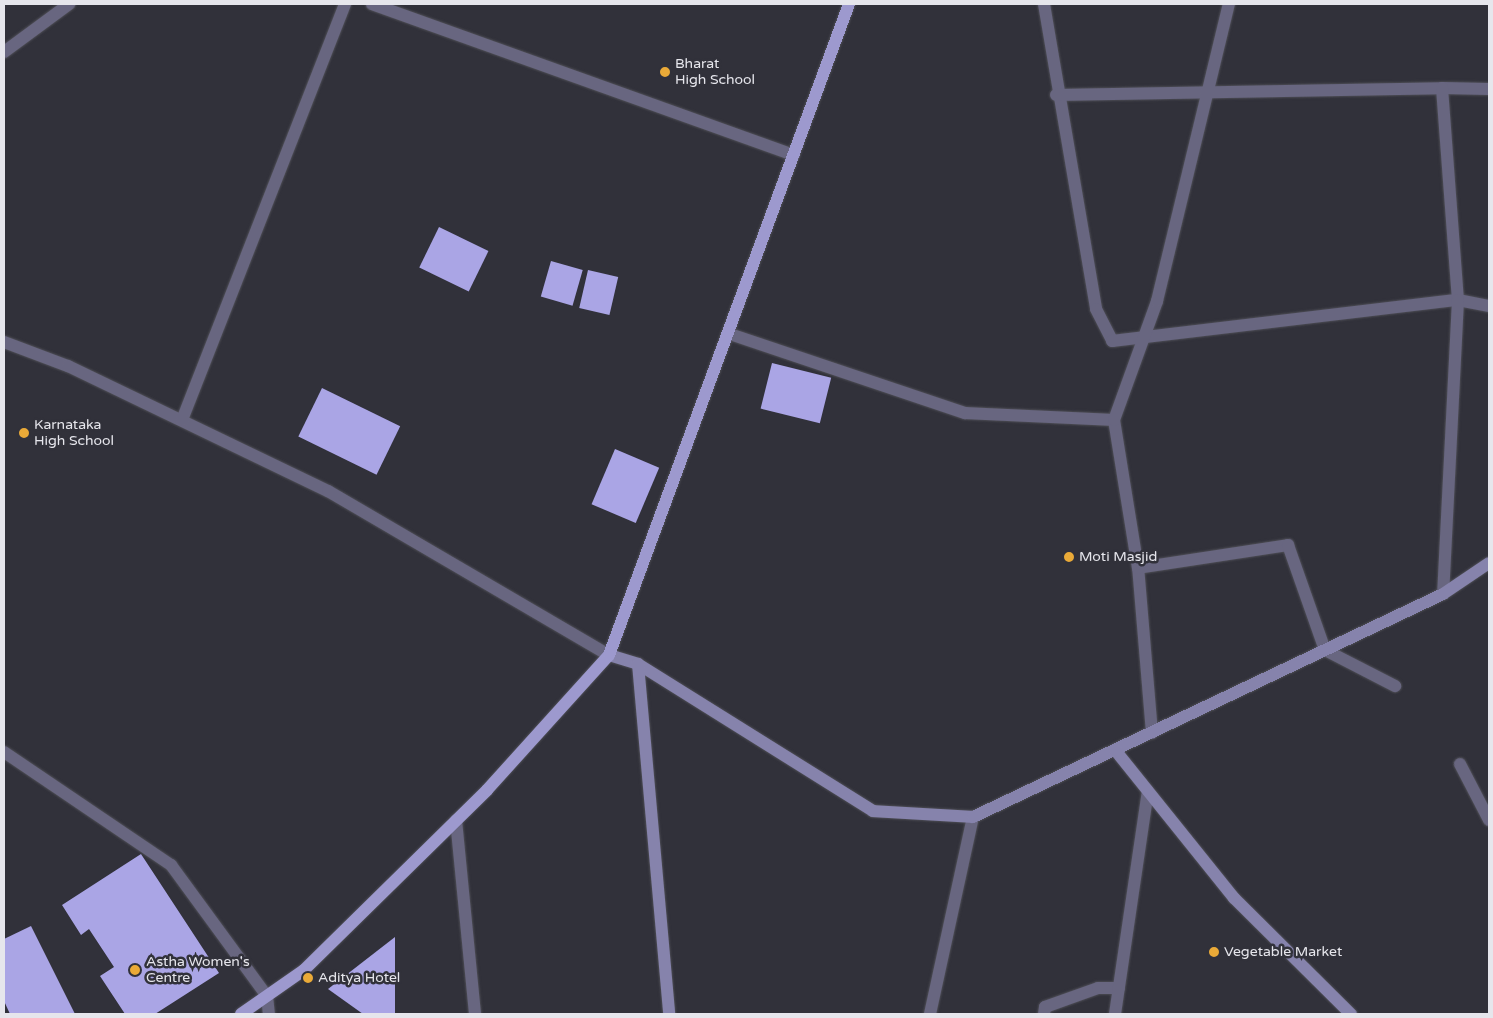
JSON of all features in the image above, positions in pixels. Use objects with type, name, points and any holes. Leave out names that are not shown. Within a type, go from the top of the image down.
[{"type":"main road","points":[[241,1014],[304,970],[456,820],[609,655],[730,334],[849,4]]},
{"type":"street","points":[[4,52],[69,4]]},
{"type":"street","points":[[182,420],[345,4]]},
{"type":"street","points":[[372,4],[794,155]]},
{"type":"street","points":[[1044,4],[1056,95],[1096,308],[1112,341],[1140,336],[1458,300],[1489,306]]},
{"type":"street","points":[[1152,733],[1138,568],[1114,420],[1140,336],[1157,301],[1206,90],[1229,4]]},
{"type":"street","points":[[1056,95],[1206,90],[1442,88],[1489,90]]},
{"type":"street","points":[[1442,88],[1458,300],[1443,594]]},
{"type":"street","points":[[730,334],[965,413],[1114,420]]},
{"type":"street","points":[[4,342],[68,366],[328,491],[609,655],[638,664],[873,811],[973,817],[1443,594],[1489,563]]},
{"type":"street","points":[[1138,568],[1288,545],[1325,650],[1395,686]]},
{"type":"street","points":[[638,664],[669,1014]]},
{"type":"street","points":[[1115,750],[1234,898],[1351,1014]]},
{"type":"street","points":[[4,752],[171,865],[266,996],[269,1014]]},
{"type":"street","points":[[1460,764],[1489,820]]},
{"type":"street","points":[[1115,1014],[1148,791]]},
{"type":"street","points":[[930,1014],[973,817]]},
{"type":"street","points":[[456,820],[475,1014]]},
{"type":"street","points":[[1044,1014],[1045,1007],[1098,988],[1119,988]]},
{"type":"building","points":[[439,227],[488,251],[469,292],[419,267]]},
{"type":"building","points":[[551,261],[583,270],[573,306],[541,297]]},
{"type":"building","points":[[588,270],[618,277],[609,315],[579,308]]},
{"type":"building","points":[[772,363],[831,378],[820,423],[761,409]]},
{"type":"building","points":[[322,388],[400,426],[377,475],[298,437]]},
{"type":"building","points":[[615,449],[659,468],[636,523],[592,504]]},
{"type":"building","points":[[141,854],[219,973],[155,1014],[125,1014],[100,976],[114,967],[89,929],[81,935],[62,905]]},
{"type":"building","points":[[31,926],[75,1014],[10,1014],[4,1001],[4,939]]},
{"type":"building","points":[[395,937],[395,1014],[363,1014],[328,989]]},
{"type":"place","name":"Bharat High School","points":[[665,72]]},
{"type":"place","name":"Karnataka High School","points":[[24,433]]},
{"type":"place","name":"Moti Masjid","points":[[1069,557]]},
{"type":"place","name":"Vegetable Market","points":[[1214,952]]},
{"type":"place","name":"Astha Women's Centre","points":[[135,970]]},
{"type":"place","name":"Aditya Hotel","points":[[308,978]]}]
